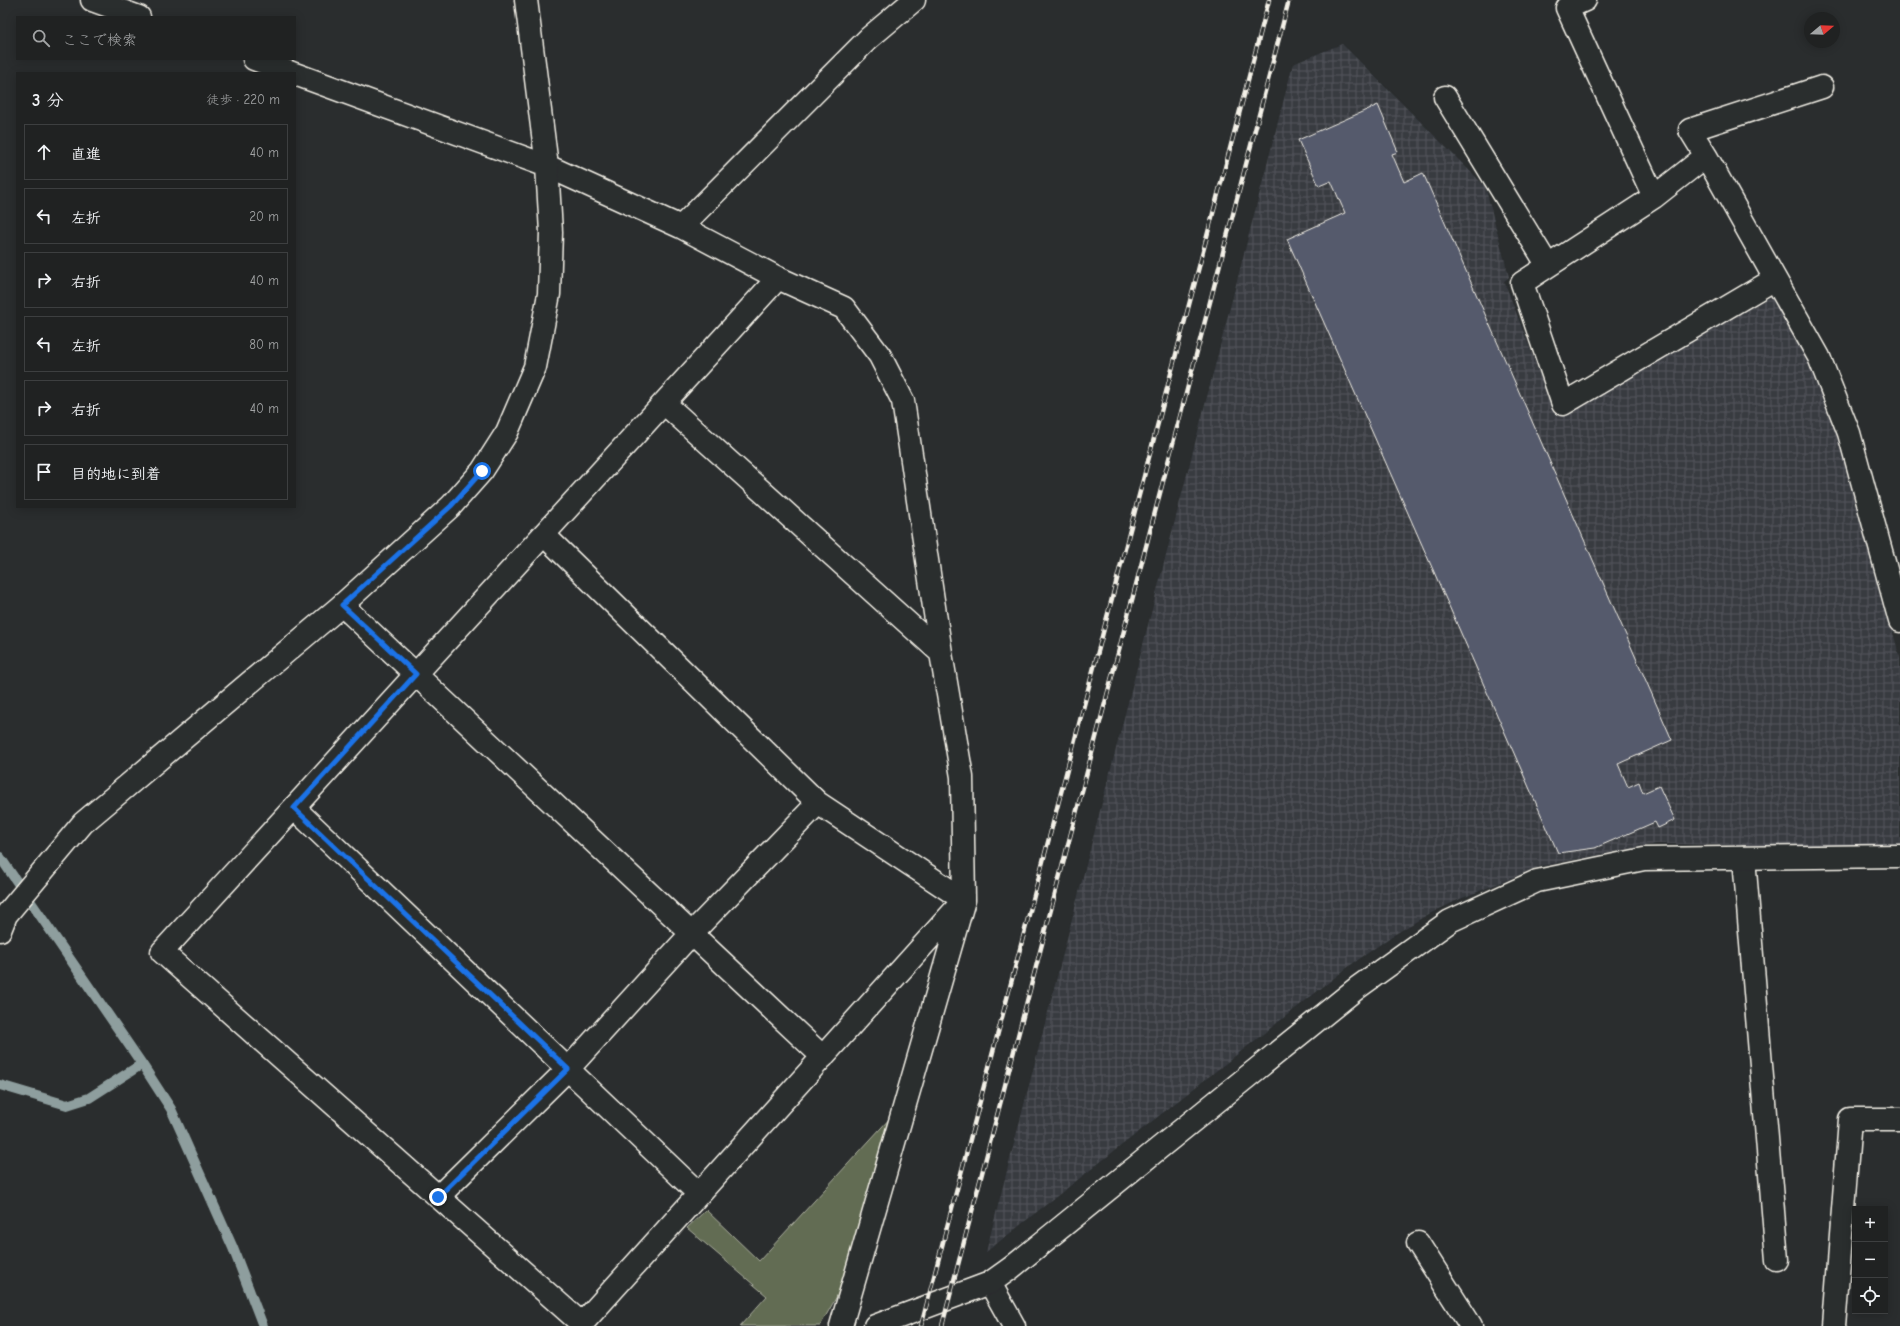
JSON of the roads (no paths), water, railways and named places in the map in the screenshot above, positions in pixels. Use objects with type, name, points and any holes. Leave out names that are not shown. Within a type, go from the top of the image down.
[{"type":"street","points":[[92,0],[136,16]]},
{"type":"street","points":[[0,930],[6,915],[83,823],[342,605],[451,506],[482,471],[507,432],[535,367],[549,294],[551,232],[548,166],[526,0]]},
{"type":"street","points":[[681,227],[869,38],[914,0]]},
{"type":"street","points":[[1585,0],[1567,8],[1654,197]]},
{"type":"street","points":[[257,60],[289,72]]},
{"type":"street","points":[[296,75],[548,166],[681,227],[778,278],[844,308],[880,356],[903,402],[941,653],[962,777],[964,900],[841,1326]]},
{"type":"street","points":[[1822,87],[1690,130],[1819,357],[1849,433],[1900,621]]},
{"type":"street","points":[[1445,98],[1548,266]]},
{"type":"street","points":[[1706,156],[1654,197],[1522,283],[1563,404],[1775,279]]},
{"type":"street","points":[[778,278],[162,952],[581,1325],[964,900]]},
{"type":"street","points":[[664,403],[941,653]]},
{"type":"street","points":[[544,534],[818,803],[964,900]]},
{"type":"street","points":[[342,605],[823,1057]]},
{"type":"street","points":[[438,1197],[568,1069],[692,933],[818,803]]},
{"type":"street","points":[[294,808],[699,1194]]},
{"type":"street","points":[[875,1326],[990,1283],[1011,1268],[1357,988],[1450,921],[1537,881],[1644,859],[1900,856]]},
{"type":"street","points":[[1744,858],[1777,1260]]},
{"type":"street","points":[[1834,1326],[1850,1119],[1900,1119]]},
{"type":"street","points":[[1418,1243],[1471,1326]]},
{"type":"street","points":[[990,1283],[1014,1326]]},
{"type":"waterway","points":[[0,857],[142,1064],[171,1109],[233,1248],[263,1326]]},
{"type":"waterway","points":[[0,1085],[67,1105],[89,1098],[142,1064]]},
{"type":"railway","points":[[921,1326],[1269,0]]},
{"type":"railway","points":[[942,1326],[1289,0]]}]
